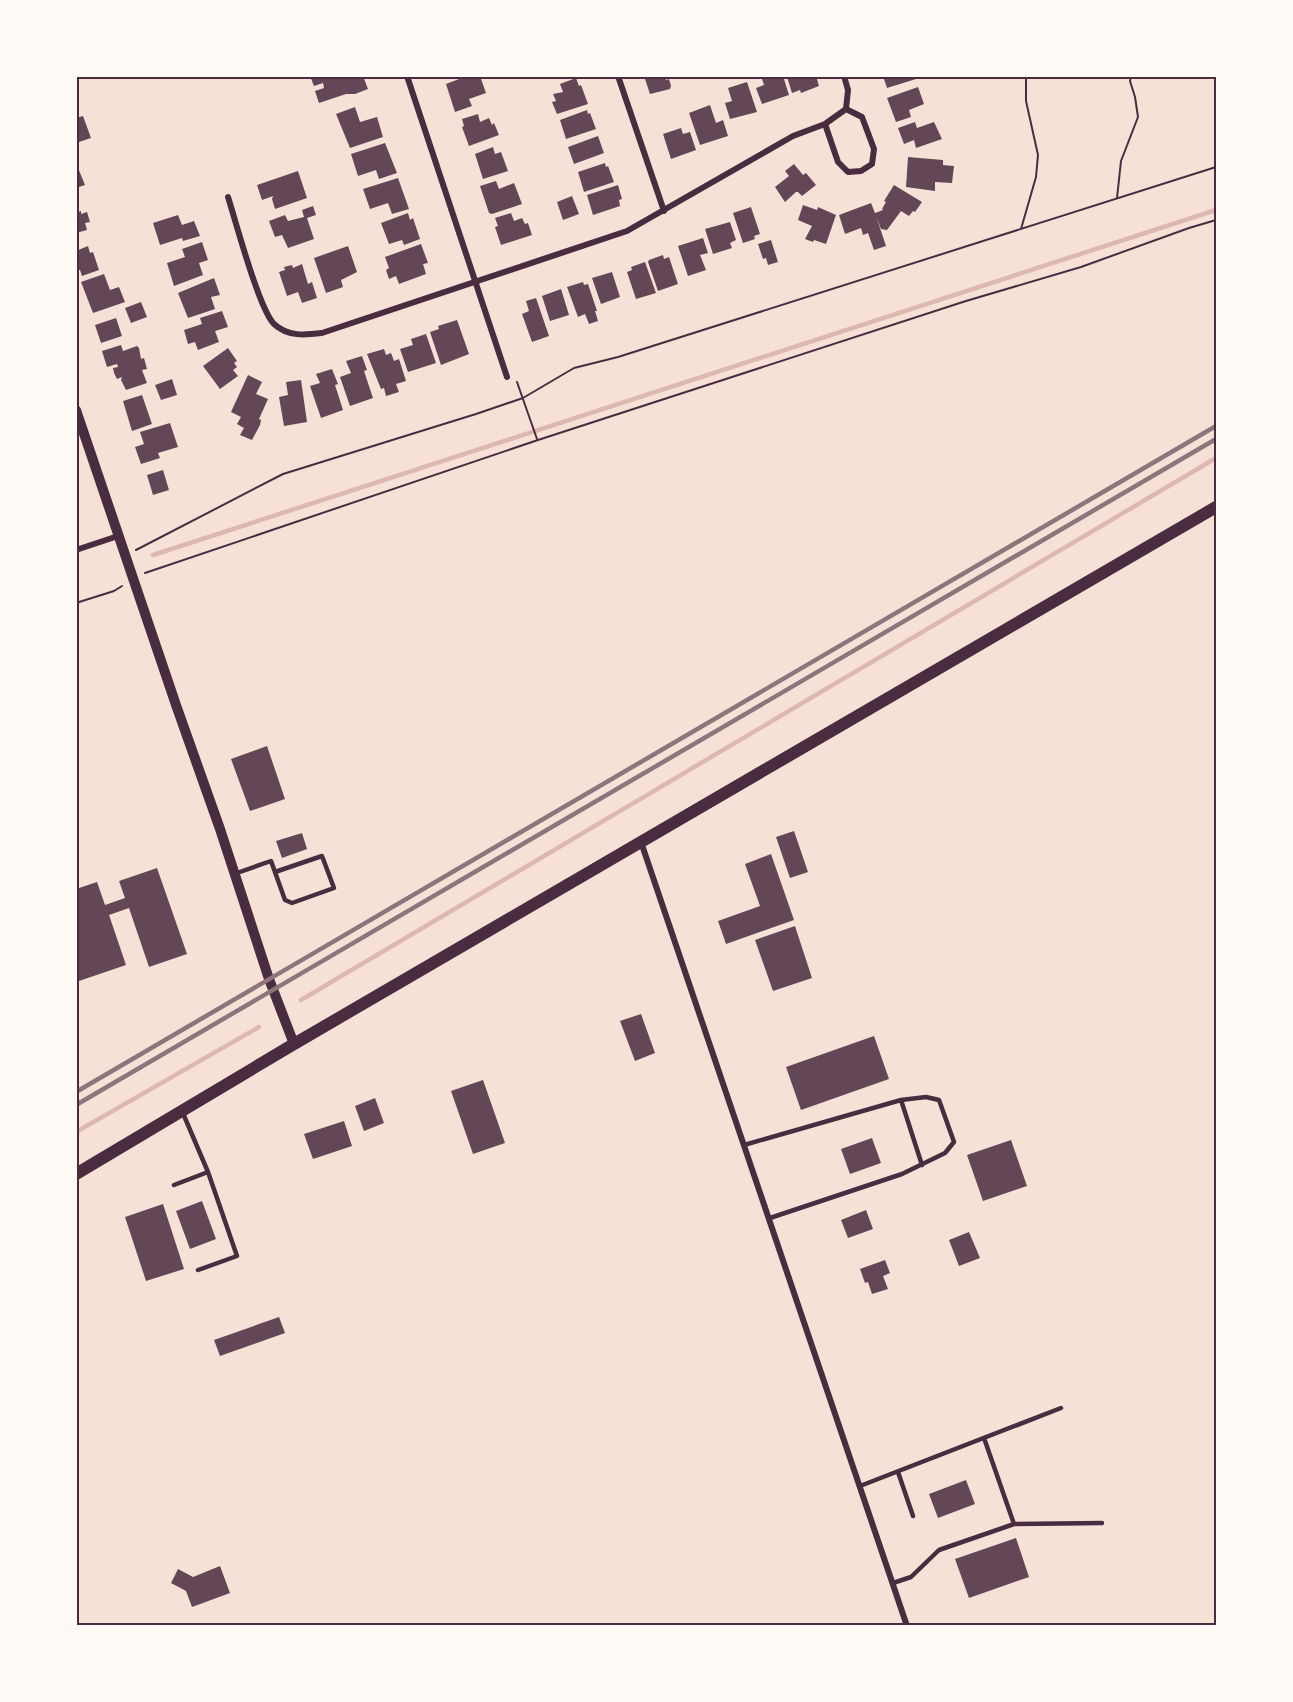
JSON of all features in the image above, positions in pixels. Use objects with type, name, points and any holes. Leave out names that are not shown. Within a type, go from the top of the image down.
[{"type":"main road","points":[[76,1174],[294,1044],[1216,507]]},
{"type":"street","points":[[407,76],[507,377]]},
{"type":"street","points":[[618,76],[664,211]]},
{"type":"street","points":[[228,197],[262,302],[274,324],[297,336],[322,333],[627,231],[793,136],[825,124],[846,109],[848,90],[844,76]]},
{"type":"street","points":[[825,124],[838,162],[848,172],[861,171],[872,164],[874,149],[862,117],[846,109]]},
{"type":"street","points":[[76,410],[269,980],[294,1044]]},
{"type":"street","points":[[76,550],[118,536]]},
{"type":"street","points":[[641,842],[907,1626]]},
{"type":"lane","points":[[234,874],[271,861],[285,900],[292,903],[334,888],[322,856],[275,872]]},
{"type":"lane","points":[[744,1145],[901,1100],[926,1096],[939,1100],[954,1142],[945,1153],[922,1166],[770,1218]]},
{"type":"lane","points":[[901,1100],[922,1166]]},
{"type":"lane","points":[[182,1112],[208,1172],[237,1256],[198,1270]]},
{"type":"lane","points":[[174,1185],[208,1172]]},
{"type":"lane","points":[[860,1486],[1061,1408]]},
{"type":"lane","points":[[984,1438],[1014,1524]]},
{"type":"lane","points":[[898,1472],[913,1516]]},
{"type":"lane","points":[[893,1583],[910,1577],[939,1550],[1014,1524],[1102,1523]]},
{"type":"path","points":[[1020,230],[1036,177],[1038,156],[1026,101],[1026,76]]},
{"type":"path","points":[[1116,199],[1121,161],[1138,117],[1136,97],[1130,81],[1131,76]]},
{"type":"path","points":[[125,556],[283,474],[523,398],[574,368],[629,354],[1216,167]]},
{"type":"path","points":[[76,603],[114,591],[152,570],[538,440],[966,301],[1081,267],[1216,220]]},
{"type":"path","points":[[507,377],[515,376],[538,440]]},
{"type":"building","points":[[310,76],[363,76],[368,89],[319,103],[315,91],[324,88],[323,83],[314,86]]},
{"type":"building","points":[[467,76],[480,76],[486,93],[469,99],[472,106],[455,112],[446,84]]},
{"type":"building","points":[[644,76],[665,76],[666,80],[669,79],[670,89],[650,94]]},
{"type":"building","points":[[761,76],[783,76],[789,95],[762,104],[756,88],[764,85]]},
{"type":"building","points":[[816,76],[819,86],[801,93],[800,90],[792,93],[787,77]]},
{"type":"building","points":[[883,76],[915,76],[916,79],[887,88]]},
{"type":"building","points":[[576,78],[588,104],[557,114],[552,102],[556,101],[553,94],[563,92],[560,84]]},
{"type":"building","points":[[747,82],[757,112],[730,119],[725,103],[732,101],[728,88]]},
{"type":"building","points":[[918,87],[924,104],[909,110],[911,117],[896,122],[887,98]]},
{"type":"building","points":[[710,105],[716,123],[723,120],[728,136],[700,145],[689,113]]},
{"type":"building","points":[[355,107],[360,122],[377,117],[383,137],[350,148],[336,114]]},
{"type":"building","points":[[587,110],[596,129],[566,139],[560,120]]},
{"type":"building","points":[[478,114],[480,122],[489,118],[492,125],[494,123],[499,135],[469,146],[462,127],[464,126],[462,119]]},
{"type":"building","points":[[83,116],[91,138],[76,143],[76,118]]},
{"type":"building","points":[[915,122],[917,128],[934,122],[942,139],[916,148],[914,140],[904,144],[898,128]]},
{"type":"building","points":[[681,128],[683,134],[690,132],[696,150],[671,159],[663,134]]},
{"type":"building","points":[[598,136],[604,153],[574,164],[568,147]]},
{"type":"building","points":[[385,143],[397,173],[379,179],[376,170],[358,176],[351,154]]},
{"type":"building","points":[[493,147],[495,154],[501,152],[508,171],[483,179],[475,154]]},
{"type":"building","points":[[908,157],[943,160],[943,165],[954,166],[952,183],[935,182],[935,191],[906,187]]},
{"type":"building","points":[[76,163],[85,185],[76,188]]},
{"type":"building","points":[[605,163],[614,182],[584,192],[578,172]]},
{"type":"building","points":[[794,164],[816,185],[802,196],[796,192],[785,202],[775,187],[789,176],[785,171]]},
{"type":"building","points":[[298,171],[307,198],[275,209],[273,196],[262,200],[257,185]]},
{"type":"building","points":[[398,178],[409,209],[392,214],[388,203],[370,209],[363,189]]},
{"type":"building","points":[[496,181],[499,189],[514,183],[522,204],[489,213],[480,186]]},
{"type":"building","points":[[618,185],[622,199],[619,200],[620,206],[593,215],[587,195]]},
{"type":"building","points":[[894,185],[922,202],[909,216],[901,211],[887,230],[881,229],[876,216],[886,246],[874,250],[868,233],[863,235],[861,228],[845,234],[839,215],[871,203],[875,213],[883,210],[886,202],[884,201]]},
{"type":"building","points":[[572,196],[579,214],[563,220],[557,202]]},
{"type":"building","points":[[803,205],[817,210],[818,207],[836,215],[826,244],[805,239],[812,226],[798,220]]},
{"type":"building","points":[[313,206],[316,215],[307,218],[314,239],[288,248],[282,235],[275,237],[269,221],[285,215],[288,221],[304,217],[302,210]]},
{"type":"building","points":[[751,207],[760,234],[754,236],[755,239],[743,243],[733,213]]},
{"type":"building","points":[[81,211],[81,214],[87,212],[90,222],[85,223],[87,230],[76,233],[76,213]]},
{"type":"building","points":[[408,213],[410,220],[413,218],[420,239],[404,245],[402,240],[389,244],[381,223]]},
{"type":"building","points":[[511,213],[514,221],[522,218],[525,224],[528,223],[532,235],[501,245],[495,227],[498,226],[495,218]]},
{"type":"building","points":[[178,215],[182,225],[194,221],[200,236],[183,241],[182,238],[160,245],[153,223]]},
{"type":"building","points":[[730,222],[736,240],[730,243],[732,248],[713,254],[705,229]]},
{"type":"building","points":[[703,238],[708,253],[700,255],[706,270],[688,276],[678,246]]},
{"type":"building","points":[[771,240],[778,262],[768,265],[766,258],[763,259],[758,244]]},
{"type":"building","points":[[202,242],[208,260],[199,263],[203,275],[174,286],[167,263],[185,257],[182,249]]},
{"type":"building","points":[[421,244],[428,263],[423,264],[426,274],[399,284],[396,276],[389,279],[386,270],[389,268],[385,257]]},
{"type":"building","points":[[88,246],[90,253],[93,252],[99,270],[82,276],[80,270],[76,268],[78,264],[76,251]]},
{"type":"building","points":[[348,246],[357,272],[341,280],[343,287],[326,293],[314,258]]},
{"type":"building","points":[[663,255],[664,259],[669,257],[678,284],[658,291],[648,262]]},
{"type":"building","points":[[645,262],[656,293],[636,299],[627,272],[632,270],[631,267]]},
{"type":"building","points":[[302,264],[308,284],[312,282],[317,298],[302,303],[298,292],[287,296],[279,272],[285,270],[284,267],[292,265],[293,268]]},
{"type":"building","points":[[612,272],[620,297],[601,304],[592,278]]},
{"type":"building","points":[[104,274],[110,290],[119,287],[125,302],[93,313],[81,282]]},
{"type":"building","points":[[214,278],[220,295],[211,297],[215,309],[188,318],[178,293]]},
{"type":"building","points":[[583,282],[584,285],[588,284],[597,311],[595,311],[598,321],[589,324],[585,314],[578,317],[567,287]]},
{"type":"building","points":[[561,289],[569,315],[550,321],[542,296]]},
{"type":"building","points":[[536,298],[549,336],[532,342],[522,314],[529,311],[526,301]]},
{"type":"building","points":[[141,302],[147,317],[131,323],[125,308]]},
{"type":"building","points":[[222,311],[228,327],[215,331],[219,342],[198,350],[195,342],[188,344],[184,330],[202,324],[200,318]]},
{"type":"building","points":[[116,318],[122,336],[101,343],[95,325]]},
{"type":"building","points":[[457,320],[469,354],[441,365],[430,332],[439,329],[438,326]]},
{"type":"building","points":[[426,334],[436,363],[408,372],[400,349],[413,345],[411,339]]},
{"type":"building","points":[[121,345],[123,351],[137,346],[139,348],[141,359],[144,358],[147,369],[142,370],[147,383],[126,390],[121,380],[122,377],[117,379],[114,373],[113,368],[118,367],[117,364],[107,367],[102,351]]},
{"type":"building","points":[[228,348],[237,361],[234,363],[237,367],[233,370],[238,376],[220,389],[203,366]]},
{"type":"building","points":[[384,349],[386,355],[391,353],[394,361],[399,359],[406,381],[396,384],[399,392],[386,396],[367,354]]},
{"type":"building","points":[[362,356],[367,370],[364,371],[373,398],[350,406],[340,377],[351,373],[346,361]]},
{"type":"building","points":[[332,369],[338,384],[335,385],[343,410],[321,418],[310,386],[320,383],[316,374]]},
{"type":"building","points":[[248,375],[262,382],[256,394],[268,399],[259,419],[261,420],[260,425],[252,440],[240,435],[244,428],[237,424],[241,417],[231,412]]},
{"type":"building","points":[[172,379],[177,395],[161,400],[155,385]]},
{"type":"building","points":[[301,380],[307,422],[284,426],[279,397],[288,395],[286,382]]},
{"type":"building","points":[[142,395],[152,424],[132,431],[123,401]]},
{"type":"building","points":[[170,423],[178,447],[158,453],[160,458],[141,464],[135,447],[144,444],[140,432]]},
{"type":"building","points":[[163,470],[169,490],[153,495],[147,475]]},
{"type":"building","points":[[267,746],[285,799],[250,811],[231,759]]},
{"type":"building","points":[[794,831],[808,872],[790,878],[776,837]]},
{"type":"building","points":[[302,833],[307,849],[282,858],[276,841]]},
{"type":"building","points":[[771,854],[794,920],[726,944],[718,921],[760,906],[745,864]]},
{"type":"building","points":[[157,868],[187,954],[149,967],[129,908],[109,915],[126,965],[76,982],[76,889],[97,882],[105,905],[125,898],[119,881]]},
{"type":"building","points":[[795,926],[812,978],[773,991],[755,940]]},
{"type":"building","points":[[641,1014],[655,1053],[635,1061],[620,1021]]},
{"type":"building","points":[[874,1036],[889,1079],[801,1110],[786,1067]]},
{"type":"building","points":[[483,1080],[505,1143],[473,1154],[451,1091]]},
{"type":"building","points":[[375,1098],[384,1123],[364,1131],[355,1106]]},
{"type":"building","points":[[344,1121],[352,1146],[313,1159],[304,1134]]},
{"type":"building","points":[[872,1138],[881,1163],[850,1174],[841,1149]]},
{"type":"building","points":[[1011,1140],[1027,1186],[983,1201],[967,1155]]},
{"type":"building","points":[[202,1201],[216,1239],[190,1249],[176,1211]]},
{"type":"building","points":[[163,1204],[184,1269],[146,1281],[125,1217]]},
{"type":"building","points":[[866,1210],[873,1229],[848,1238],[841,1220]]},
{"type":"building","points":[[969,1232],[980,1258],[959,1266],[949,1240]]},
{"type":"building","points":[[885,1260],[890,1273],[883,1276],[888,1289],[872,1294],[860,1269]]},
{"type":"building","points":[[279,1317],[285,1333],[220,1356],[214,1340]]},
{"type":"building","points":[[966,1480],[975,1504],[938,1518],[929,1494]]},
{"type":"building","points":[[1016,1538],[1029,1577],[969,1598],[955,1559]]},
{"type":"building","points":[[220,1566],[230,1593],[192,1607],[186,1591],[171,1583],[178,1569],[193,1577]]},
{"type":"waterway","points":[[153,555],[1216,210]]},
{"type":"waterway","points":[[301,1000],[1216,458]]},
{"type":"waterway","points":[[76,1132],[259,1027]]},
{"type":"railway","points":[[76,1092],[1216,426]]},
{"type":"railway","points":[[76,1105],[1216,439]]}]
